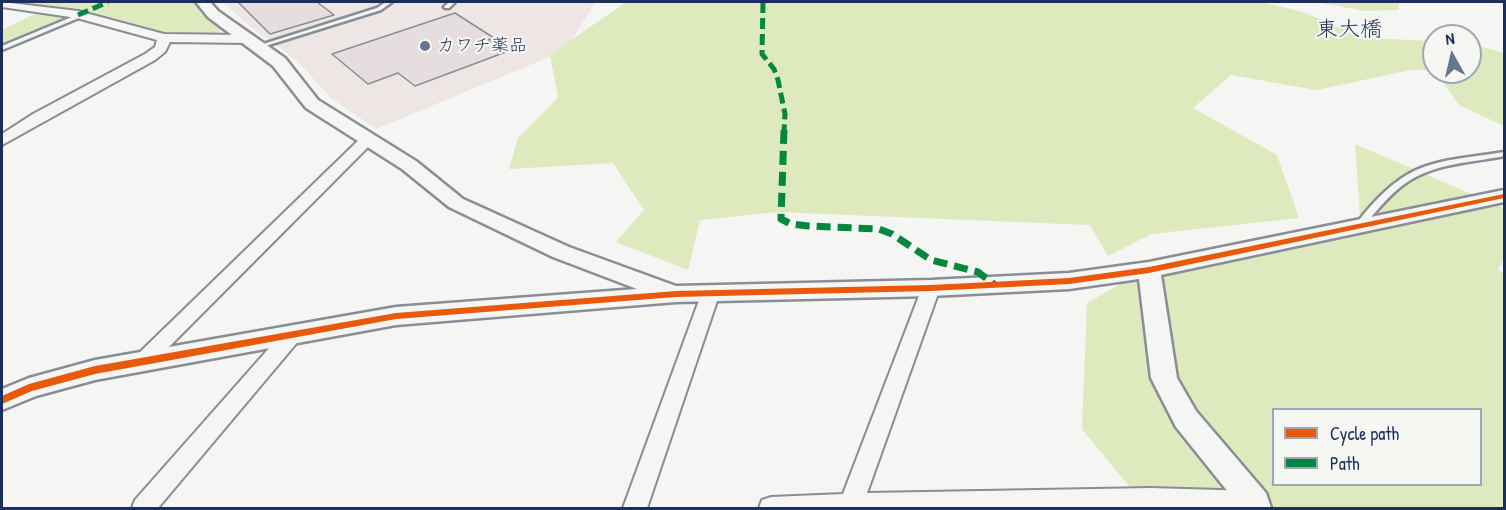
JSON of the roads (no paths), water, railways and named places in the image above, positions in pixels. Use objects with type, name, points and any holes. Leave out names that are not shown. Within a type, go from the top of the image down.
[{"type":"street","points":[[203,2],[213,14],[279,62],[312,104],[409,165],[456,203],[561,252],[676,294]]},
{"type":"street","points":[[2,3],[79,16],[164,38],[253,43]]},
{"type":"street","points":[[2,140],[38,117],[150,57],[164,44],[164,38]]},
{"type":"street","points":[[145,359],[368,139]]},
{"type":"street","points":[[2,400],[29,388],[145,359],[396,316],[676,294],[932,288],[1069,281],[1149,270],[1504,196]]},
{"type":"street","points":[[1149,270],[1164,378],[1186,419],[1256,506]]},
{"type":"street","points":[[851,506],[932,288]]},
{"type":"street","points":[[635,508],[710,295]]},
{"type":"street","points":[[144,508],[293,334]]},
{"type":"street","points":[[771,508],[1151,499],[1256,506]]},
{"type":"lane","points":[[253,43],[379,9],[388,2]]},
{"type":"lane","points":[[447,7],[452,2]]},
{"type":"lane","points":[[2,48],[79,16]]},
{"type":"lane","points":[[1358,227],[1391,191],[1410,177],[1434,167],[1504,154]]},
{"type":"place","name":"カワチ薬品","points":[[425,46]]},
{"type":"district","name":"東大橋","points":[[1349,30]]}]
